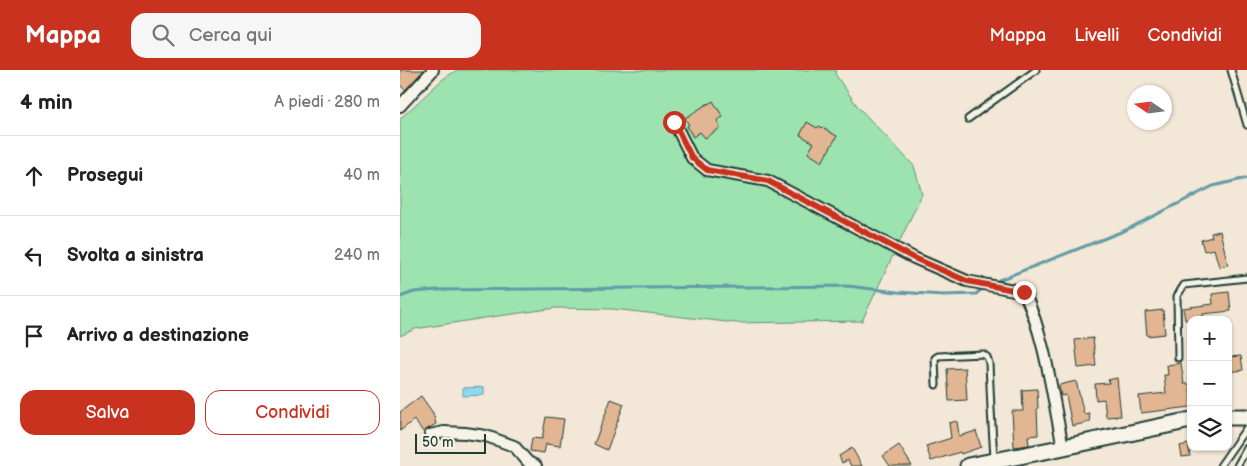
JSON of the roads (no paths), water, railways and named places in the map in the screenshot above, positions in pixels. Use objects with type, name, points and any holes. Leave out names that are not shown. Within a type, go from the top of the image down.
[{"type":"street","points":[[400,106],[433,70]]},
{"type":"street","points":[[674,122],[692,158],[707,170],[768,181],[914,258],[967,281],[1024,292],[1032,311],[1045,360],[1062,447]]},
{"type":"street","points":[[1232,417],[1247,417]]},
{"type":"street","points":[[968,466],[1187,421]]},
{"type":"street","points":[[430,435],[444,432],[486,436],[514,446],[528,462],[536,466]]},
{"type":"lane","points":[[968,119],[1036,70]]},
{"type":"lane","points":[[1231,70],[1247,125]]},
{"type":"lane","points":[[1178,358],[1177,296],[1180,290],[1184,286],[1247,278]]},
{"type":"lane","points":[[936,385],[935,358],[938,356],[983,354],[987,356],[990,363],[990,409],[994,461]]},
{"type":"lane","points":[[1220,466],[1247,427]]},
{"type":"lane","points":[[1237,466],[1247,448]]},
{"type":"water","points":[[484,387],[484,395],[463,396],[463,388]]},
{"type":"waterway","points":[[999,280],[1126,230],[1213,186],[1247,178]]},
{"type":"waterway","points":[[400,297],[414,292],[437,290],[848,286],[943,295],[976,294],[983,288]]}]
